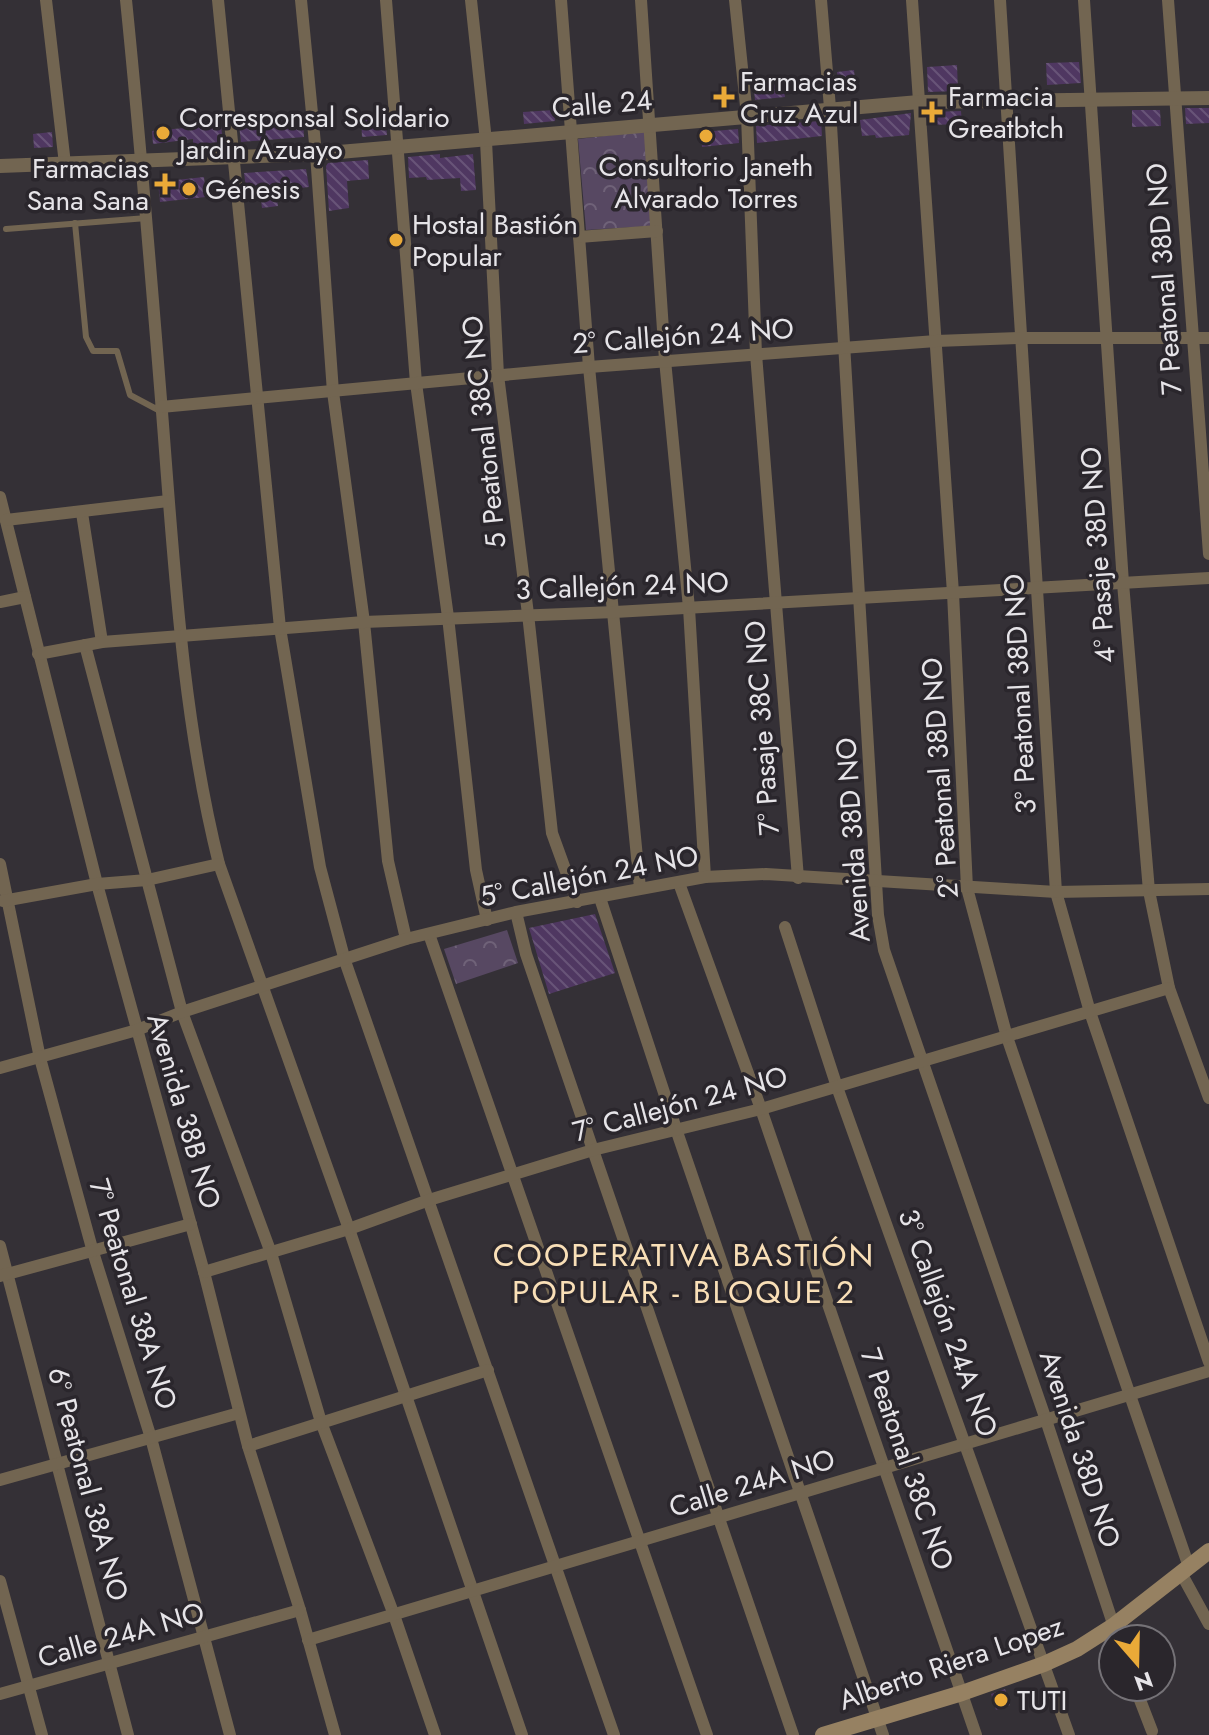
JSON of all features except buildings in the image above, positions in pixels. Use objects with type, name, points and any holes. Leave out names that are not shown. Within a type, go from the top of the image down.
[{"type":"main road","name":"Alberto Riera Lopez","points":[[1125,1623],[1209,1551]]},
{"type":"main road","name":"Alberto Riera Lopez","points":[[823,1735],[880,1727],[1044,1664],[1097,1640]]},
{"type":"street","points":[[46,0],[65,164]]},
{"type":"street","points":[[126,0],[147,218],[180,635],[209,824],[219,864],[349,1229],[522,1735]]},
{"type":"street","points":[[218,0],[280,628],[320,867],[345,961],[614,1735]]},
{"type":"street","points":[[301,0],[316,154],[333,392],[364,622],[388,861],[406,939]]},
{"type":"street","points":[[386,0],[416,383],[448,617],[476,870],[487,920]]},
{"type":"street","name":"5 Peatonal 38C NO","points":[[471,0],[486,141],[498,375],[552,833],[577,902]]},
{"type":"street","points":[[561,0],[589,367],[640,888]]},
{"type":"street","points":[[641,0],[665,360],[689,608],[705,877]]},
{"type":"street","name":"7° Pasaje 38C NO","points":[[735,0],[747,116],[756,354],[798,878]]},
{"type":"street","name":"Avenida 38D NO","points":[[821,0],[878,915],[884,950],[1046,1420],[1112,1623]]},
{"type":"street","name":"2° Peatonal 38D NO","points":[[912,0],[953,593],[967,888],[1007,1037],[1130,1395],[1185,1570],[1209,1624]]},
{"type":"street","name":"3° Peatonal 38D NO","points":[[1000,0],[1056,892],[1090,1012],[1209,1362]]},
{"type":"street","name":"4° Pasaje 38D NO","points":[[1084,0],[1123,583],[1149,891],[1169,988],[1209,1098]]},
{"type":"street","name":"7 Peatonal 38D NO","points":[[1168,0],[1209,554]]},
{"type":"street","name":"Calle 24","points":[[0,166],[316,154],[919,102],[1209,98]]},
{"type":"street","points":[[579,237],[657,231]]},
{"type":"street","name":"2° Callejón 24 NO","points":[[162,410],[665,360],[936,341],[1209,338]]},
{"type":"street","name":"Avenida 38B NO","points":[[0,497],[97,884],[204,1272],[239,1413],[335,1735]]},
{"type":"street","points":[[6,520],[168,501]]},
{"type":"street","points":[[82,513],[102,642]]},
{"type":"street","name":"3 Callejón 24 NO","points":[[38,654],[102,642],[364,622],[615,612],[1209,578]]},
{"type":"street","points":[[0,602],[25,597]]},
{"type":"street","points":[[85,645],[182,1012],[271,1253],[321,1422],[394,1615],[435,1735]]},
{"type":"street","name":"7° Peatonal 38A NO","points":[[0,864],[4,901],[40,1058],[93,1252],[151,1438],[230,1735]]},
{"type":"street","points":[[4,901],[97,884],[147,880],[219,864]]},
{"type":"street","name":"5° Callejón 24 NO","points":[[0,1068],[137,1030],[182,1012],[406,939],[516,912],[705,877],[766,874],[1056,892],[1209,889]]},
{"type":"street","name":"7 Peatonal 38C NO","points":[[679,883],[761,1109],[976,1735]]},
{"type":"street","points":[[600,898],[880,1727]]},
{"type":"street","points":[[516,912],[526,954],[793,1735]]},
{"type":"street","name":"3° Callejón 24A NO","points":[[785,927],[837,1087],[1069,1735]]},
{"type":"street","points":[[429,934],[707,1735]]},
{"type":"street","name":"7° Callejón 24 NO","points":[[204,1272],[593,1150],[761,1109],[1169,988]]},
{"type":"street","points":[[4,1275],[191,1224]]},
{"type":"street","name":"6º Peatonal 38A NO","points":[[0,1246],[4,1275],[128,1735]]},
{"type":"street","points":[[248,1446],[488,1370]]},
{"type":"street","name":"Calle 24A NO","points":[[308,1640],[1209,1371]]},
{"type":"street","points":[[0,1480],[239,1413]]},
{"type":"street","points":[[0,1581],[42,1735]]},
{"type":"street","name":"Calle 24A NO","points":[[0,1694],[300,1610]]},
{"type":"street","points":[[1141,1703],[1152,1731]]},
{"type":"lane","points":[[6,229],[147,218]]},
{"type":"lane","points":[[75,223],[89,346],[93,351],[117,351],[130,395],[162,410]]},
{"type":"green space","points":[[646,131],[653,226],[586,230],[578,139]]},
{"type":"green space","points":[[507,930],[518,963],[456,984],[444,949]]},
{"type":"place","name":"Farmacias Cruz Azul","points":[[724,97]]},
{"type":"place","name":"Farmacia Greatbtch","points":[[932,112]]},
{"type":"place","name":"Corresponsal Solidario Jardin Azuayo","points":[[163,133]]},
{"type":"place","name":"Consultorio Janeth Alvarado Torres","points":[[706,136]]},
{"type":"place","name":"Farmacias Sana Sana","points":[[165,184]]},
{"type":"place","name":"Génesis","points":[[189,189]]},
{"type":"place","name":"Hostal Bastión Popular","points":[[396,240]]},
{"type":"place","name":"TUTI","points":[[1001,1700]]},
{"type":"district","name":"COOPERATIVA BASTIÓN POPULAR - BLOQUE 2","points":[[684,1274]]}]
